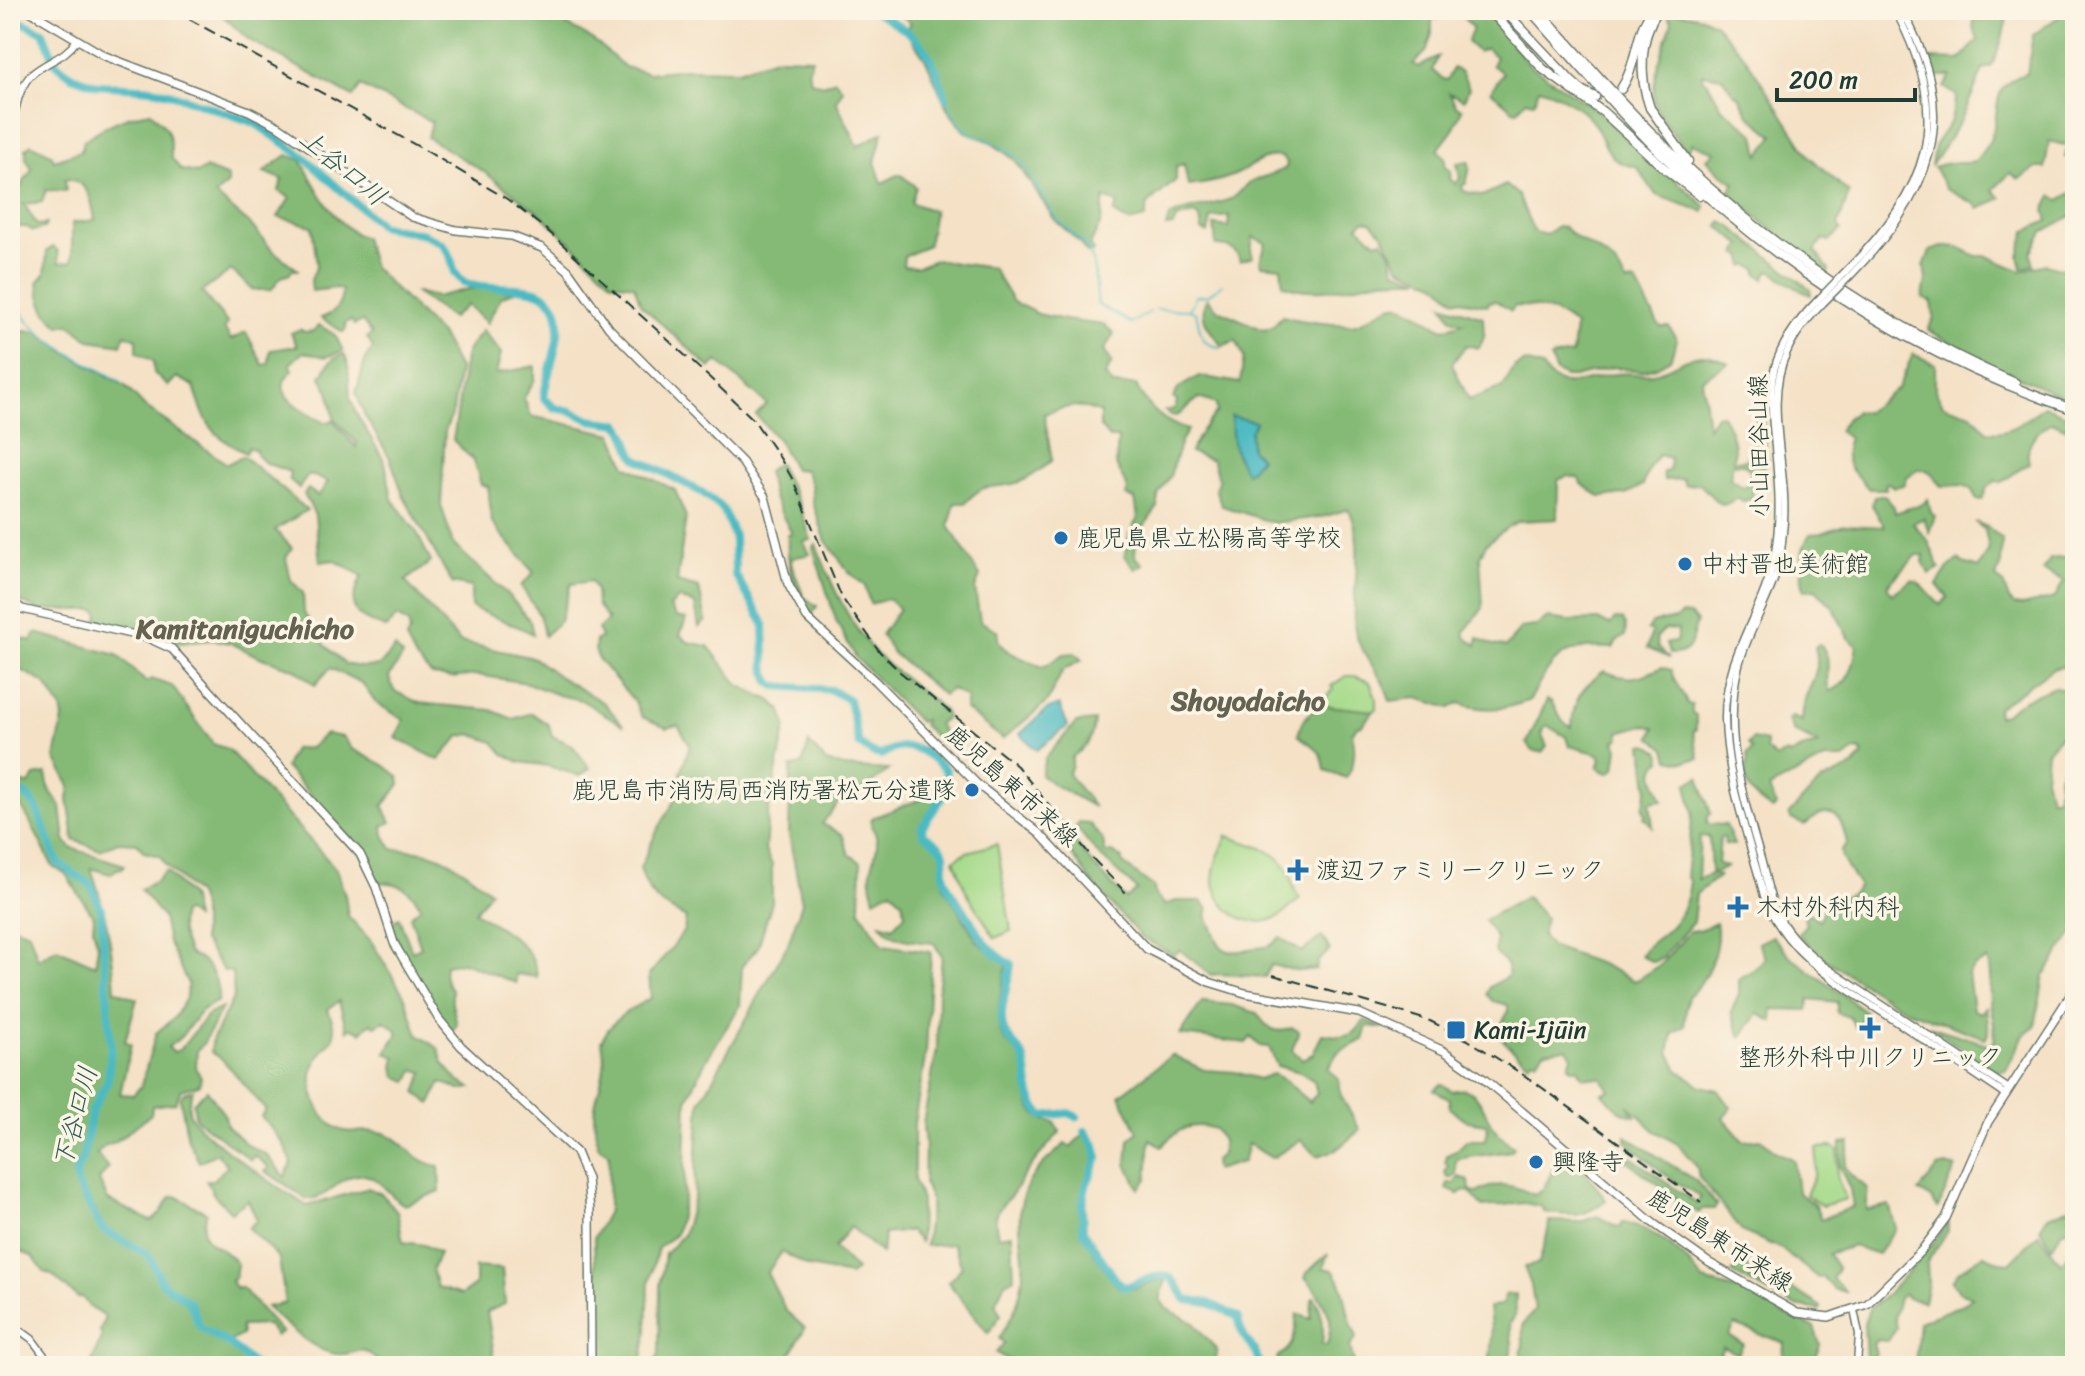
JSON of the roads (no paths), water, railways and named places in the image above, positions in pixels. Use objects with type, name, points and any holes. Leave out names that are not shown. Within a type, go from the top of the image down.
[{"type":"highway","points":[[1490,10],[1543,69],[1603,112],[1664,168],[1736,226],[1811,279],[1881,324],[1942,357],[1990,379],[2075,409]]},
{"type":"highway","points":[[1504,10],[1546,58],[1581,90],[1595,97]]},
{"type":"highway","points":[[1530,10],[1672,164],[1736,221],[1811,279]]},
{"type":"highway","points":[[1538,10],[1653,134],[1741,214],[1817,273],[1875,310],[1968,362],[2075,409]]},
{"type":"highway","points":[[1621,89],[1630,74],[1641,28],[1651,10]]},
{"type":"highway","points":[[1658,10],[1649,24],[1643,46],[1650,108],[1683,157],[1741,214]]},
{"type":"main road","name":"鹿児島東市来線","points":[[28,10],[77,40],[138,70],[263,117],[412,217],[456,230],[523,239],[557,259],[609,328],[755,478],[772,518],[788,584],[807,618],[875,681],[977,784],[1040,834],[1129,932],[1155,955],[1226,988],[1359,1013],[1444,1051],[1484,1079],[1620,1196],[1708,1262],[1797,1313],[1829,1317],[1867,1304],[1936,1233],[1946,1218],[1974,1150],[2007,1092],[2075,988]]},
{"type":"main road","name":"小山田谷山線","points":[[1845,276],[1898,212],[1914,183],[1925,149],[1928,115],[1924,77],[1913,45],[1895,10]]},
{"type":"main road","name":"小山田谷山線","points":[[1902,10],[1920,46],[1929,75],[1934,118],[1931,151],[1909,205],[1892,229],[1820,301],[1794,338],[1779,376],[1777,402],[1785,494],[1783,533],[1777,570],[1739,666],[1732,723],[1737,767],[1771,899],[1798,947],[1853,989],[2007,1092]]},
{"type":"main road","points":[[10,134],[26,82],[32,74],[63,56],[77,40]]},
{"type":"main road","points":[[10,601],[22,609],[148,638],[172,649],[360,854],[376,887],[394,943],[449,1033],[487,1072],[572,1146],[582,1163],[589,1188],[591,1366]]},
{"type":"main road","points":[[1854,1310],[1859,1342],[1857,1366]]},
{"type":"main road","points":[[10,1323],[32,1339],[52,1366]]},
{"type":"water","points":[[1231,416],[1256,422],[1250,432],[1251,449],[1260,458],[1247,473],[1236,453]]},
{"type":"water","points":[[1059,705],[1068,726],[1037,750],[1020,734],[1046,710]]},
{"type":"waterway","points":[[873,10],[903,28],[921,44],[934,65],[946,98]]},
{"type":"waterway","name":"上谷口川","points":[[10,29],[24,23],[43,32],[56,64],[72,76],[97,85],[153,89],[255,123],[304,157],[381,226],[424,234],[443,244],[455,273],[463,282],[531,290],[547,297],[556,307],[559,321],[544,398],[555,408],[590,420],[619,424],[636,458],[703,493],[723,509],[734,536],[735,574],[764,624],[765,666],[770,682],[775,686],[831,690],[849,700],[859,744],[881,755],[900,747],[916,749],[946,770],[944,795],[922,827],[923,834],[944,853],[948,886],[980,935],[996,954],[1011,964],[1002,1008],[1003,1025],[1005,1033],[1025,1059],[1034,1104],[1043,1116],[1068,1113],[1077,1117]]},
{"type":"waterway","points":[[946,98],[957,120],[971,134],[985,138],[1019,157],[1056,218],[1087,247],[1093,261],[1098,305],[1131,323],[1150,312]]},
{"type":"waterway","points":[[10,264],[17,302],[33,327],[62,348],[121,382]]},
{"type":"waterway","points":[[1156,309],[1189,310],[1196,296],[1208,295],[1223,284]]},
{"type":"waterway","points":[[1189,310],[1196,313],[1204,340],[1220,347]]},
{"type":"waterway","name":"下谷口川","points":[[10,785],[27,796],[36,807],[58,863],[91,885],[101,909],[111,1047],[108,1080],[92,1111],[83,1157],[76,1171],[78,1186],[103,1230],[149,1255],[162,1283],[190,1302],[200,1327],[232,1346],[255,1366]]},
{"type":"waterway","name":"上谷口川","points":[[1085,1131],[1095,1145],[1098,1158],[1082,1205],[1083,1231],[1116,1280],[1125,1287],[1166,1276],[1173,1280],[1187,1300],[1209,1303],[1238,1317],[1259,1366]]},
{"type":"railway","points":[[173,10],[507,199],[549,232],[711,379],[753,419],[780,458],[793,480],[842,598],[880,652],[900,672],[1017,766],[1095,861],[1128,895]]},
{"type":"railway","points":[[1273,975],[1430,1021],[1468,1040],[1530,1079],[1701,1202]]},
{"type":"place","name":"鹿児島県立松陽高等学校","points":[[1061,538]]},
{"type":"place","name":"中村晋也美術館","points":[[1685,564]]},
{"type":"place","name":"鹿児島市消防局西消防署松元分遣隊","points":[[972,790]]},
{"type":"place","name":"渡辺ファミリークリニック","points":[[1298,870]]},
{"type":"place","name":"木村外科内科","points":[[1738,907]]},
{"type":"place","name":"整形外科中川クリニック","points":[[1870,1028]]},
{"type":"place","name":"Kami-Ijūin","points":[[1456,1030]]},
{"type":"place","name":"興隆寺","points":[[1536,1162]]},
{"type":"district","name":"Kamitaniguchicho","points":[[245,628]]},
{"type":"district","name":"Shoyodaicho","points":[[1248,700]]}]
